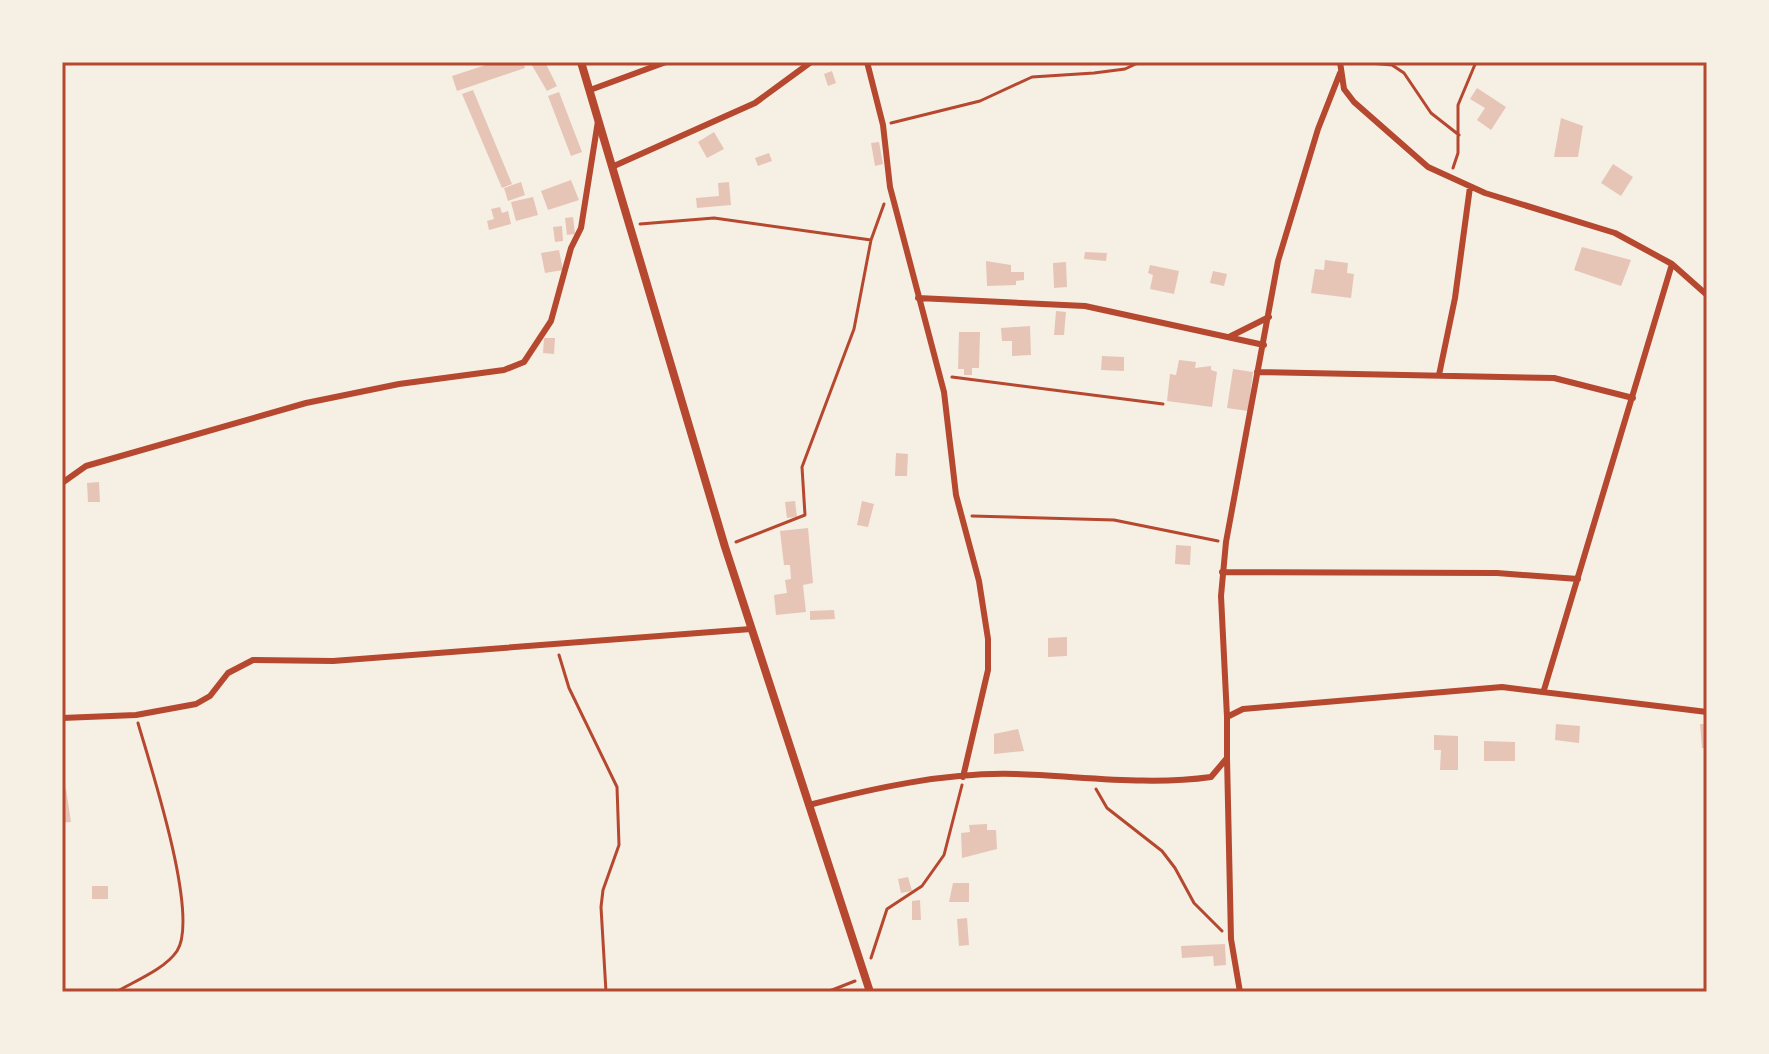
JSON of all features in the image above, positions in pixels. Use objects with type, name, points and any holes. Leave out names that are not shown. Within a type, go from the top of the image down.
[{"type":"street","points":[[581,62],[632,225],[725,547],[870,992]]},
{"type":"street","points":[[590,90],[666,62]]},
{"type":"street","points":[[614,166],[755,103],[811,62]]},
{"type":"street","points":[[867,62],[883,125],[890,187],[940,376],[961,516],[979,581],[988,639],[988,670],[963,777]]},
{"type":"street","points":[[1340,62],[1344,89],[1354,102],[1404,147],[1446,178],[1615,233],[1672,264],[1707,295]]},
{"type":"street","points":[[1240,992],[1231,939],[1227,717],[1221,637],[1222,572],[1278,261],[1298,192],[1340,73]]},
{"type":"street","points":[[62,483],[86,466],[306,403],[399,384],[504,370],[524,362],[551,321],[571,248],[581,228],[598,117]]},
{"type":"street","points":[[1439,375],[1455,298],[1470,187]]},
{"type":"street","points":[[1544,690],[1672,264]]},
{"type":"street","points":[[918,298],[1085,306],[1264,345]]},
{"type":"street","points":[[1229,337],[1269,317]]},
{"type":"street","points":[[1257,372],[1554,378],[1633,398]]},
{"type":"street","points":[[1222,572],[1497,573],[1578,579]]},
{"type":"street","points":[[62,718],[136,715],[196,704],[210,696],[228,673],[253,660],[333,661],[751,629]]},
{"type":"street","points":[[1227,717],[1243,709],[1296,703],[1502,687],[1707,712]]},
{"type":"street","points":[[809,805],[852,794],[963,777],[1011,774],[1091,778],[1211,777],[1227,758]]},
{"type":"path","points":[[883,125],[980,101],[1032,77],[1094,73],[1140,62]]},
{"type":"path","points":[[1360,62],[1392,65],[1404,73],[1431,113],[1459,135]]},
{"type":"path","points":[[1446,178],[1456,164],[1458,105],[1476,62]]},
{"type":"path","points":[[725,547],[805,515],[802,467],[854,329],[871,240],[890,187]]},
{"type":"path","points":[[632,225],[714,218],[871,240]]},
{"type":"path","points":[[940,376],[1163,404]]},
{"type":"path","points":[[961,516],[1114,520],[1226,542]]},
{"type":"path","points":[[556,644],[569,688],[617,787],[619,845],[603,890],[601,907],[606,992]]},
{"type":"path","points":[[116,992],[176,953],[184,929],[177,870],[136,715]]},
{"type":"path","points":[[827,992],[867,977],[887,909],[922,886],[944,855],[963,777]]},
{"type":"path","points":[[1091,778],[1107,808],[1162,851],[1194,903],[1231,939]]},
{"type":"building","points":[[495,62],[523,62],[525,68],[457,91],[452,76]]},
{"type":"building","points":[[530,62],[545,62],[557,86],[547,91]]},
{"type":"building","points":[[832,71],[836,83],[828,86],[824,74]]},
{"type":"building","points":[[1477,88],[1506,107],[1491,130],[1477,120],[1485,108],[1470,99]]},
{"type":"building","points":[[473,90],[512,184],[502,188],[462,94]]},
{"type":"building","points":[[559,92],[582,152],[571,156],[548,96]]},
{"type":"building","points":[[1561,118],[1583,126],[1578,157],[1554,157]]},
{"type":"building","points":[[714,132],[724,149],[707,158],[698,142]]},
{"type":"building","points":[[879,142],[883,164],[875,166],[871,143]]},
{"type":"building","points":[[769,153],[772,161],[758,166],[755,158]]},
{"type":"building","points":[[1613,164],[1633,177],[1621,196],[1601,183]]},
{"type":"building","points":[[571,180],[579,200],[548,210],[541,191]]},
{"type":"building","points":[[521,182],[525,195],[508,201],[504,188]]},
{"type":"building","points":[[729,182],[731,205],[697,208],[696,198],[719,196],[718,183]]},
{"type":"building","points":[[533,197],[538,215],[516,221],[511,202]]},
{"type":"building","points":[[500,207],[502,213],[508,211],[511,224],[489,230],[487,221],[494,219],[491,209]]},
{"type":"building","points":[[573,217],[575,234],[567,235],[565,218]]},
{"type":"building","points":[[562,226],[563,241],[555,242],[553,227]]},
{"type":"building","points":[[1582,247],[1631,260],[1621,286],[1574,270]]},
{"type":"building","points":[[559,250],[563,270],[545,273],[541,253]]},
{"type":"building","points":[[1085,252],[1107,253],[1106,261],[1084,259]]},
{"type":"building","points":[[1325,260],[1348,263],[1347,273],[1354,274],[1351,298],[1311,293],[1315,269],[1324,270]]},
{"type":"building","points":[[986,261],[1011,265],[1011,272],[1024,272],[1024,280],[1016,281],[1016,285],[987,286]]},
{"type":"building","points":[[1066,262],[1067,287],[1054,288],[1053,263]]},
{"type":"building","points":[[1150,265],[1179,271],[1174,294],[1150,289],[1153,275],[1148,273]]},
{"type":"building","points":[[1213,271],[1227,274],[1224,286],[1210,283]]},
{"type":"building","points":[[1056,311],[1066,312],[1064,335],[1054,335]]},
{"type":"building","points":[[1030,326],[1031,355],[1012,356],[1012,341],[1002,341],[1001,328]]},
{"type":"building","points":[[959,332],[980,332],[979,368],[972,368],[972,375],[964,375],[964,369],[958,369]]},
{"type":"building","points":[[544,338],[555,338],[554,354],[543,353]]},
{"type":"building","points":[[1102,356],[1124,357],[1124,371],[1101,370]]},
{"type":"building","points":[[1179,360],[1196,362],[1195,368],[1211,366],[1211,370],[1217,372],[1212,407],[1167,401],[1170,374],[1176,375]]},
{"type":"building","points":[[1233,369],[1253,372],[1248,411],[1227,408]]},
{"type":"building","points":[[896,453],[908,454],[907,476],[895,476]]},
{"type":"building","points":[[99,482],[100,502],[88,502],[87,483]]},
{"type":"building","points":[[795,501],[797,517],[787,518],[785,502]]},
{"type":"building","points":[[862,501],[874,504],[868,527],[857,525]]},
{"type":"building","points":[[808,528],[813,583],[803,585],[806,612],[776,615],[774,595],[787,593],[785,580],[791,579],[790,565],[784,565],[780,531]]},
{"type":"building","points":[[1176,545],[1191,546],[1190,565],[1175,564]]},
{"type":"building","points":[[834,610],[835,619],[810,620],[810,611]]},
{"type":"building","points":[[1067,637],[1067,656],[1048,657],[1048,638]]},
{"type":"building","points":[[1556,724],[1580,726],[1579,743],[1555,740]]},
{"type":"building","points":[[1700,724],[1707,724],[1707,748],[1702,748]]},
{"type":"building","points":[[1018,729],[1024,751],[994,754],[994,734]]},
{"type":"building","points":[[1434,735],[1458,736],[1458,770],[1440,770],[1441,750],[1434,750]]},
{"type":"building","points":[[1484,741],[1515,742],[1515,761],[1484,761]]},
{"type":"building","points":[[66,789],[71,822],[62,823],[62,790]]},
{"type":"building","points":[[987,824],[987,830],[996,830],[997,849],[962,858],[961,833],[970,832],[969,825]]},
{"type":"building","points":[[908,877],[912,891],[901,893],[898,879]]},
{"type":"building","points":[[953,883],[969,883],[969,902],[949,902]]},
{"type":"building","points":[[92,886],[108,886],[108,899],[92,899]]},
{"type":"building","points":[[920,900],[921,920],[912,920],[912,901]]},
{"type":"building","points":[[967,918],[969,945],[959,946],[957,919]]},
{"type":"building","points":[[1225,944],[1226,965],[1214,966],[1213,956],[1182,958],[1181,946]]}]
